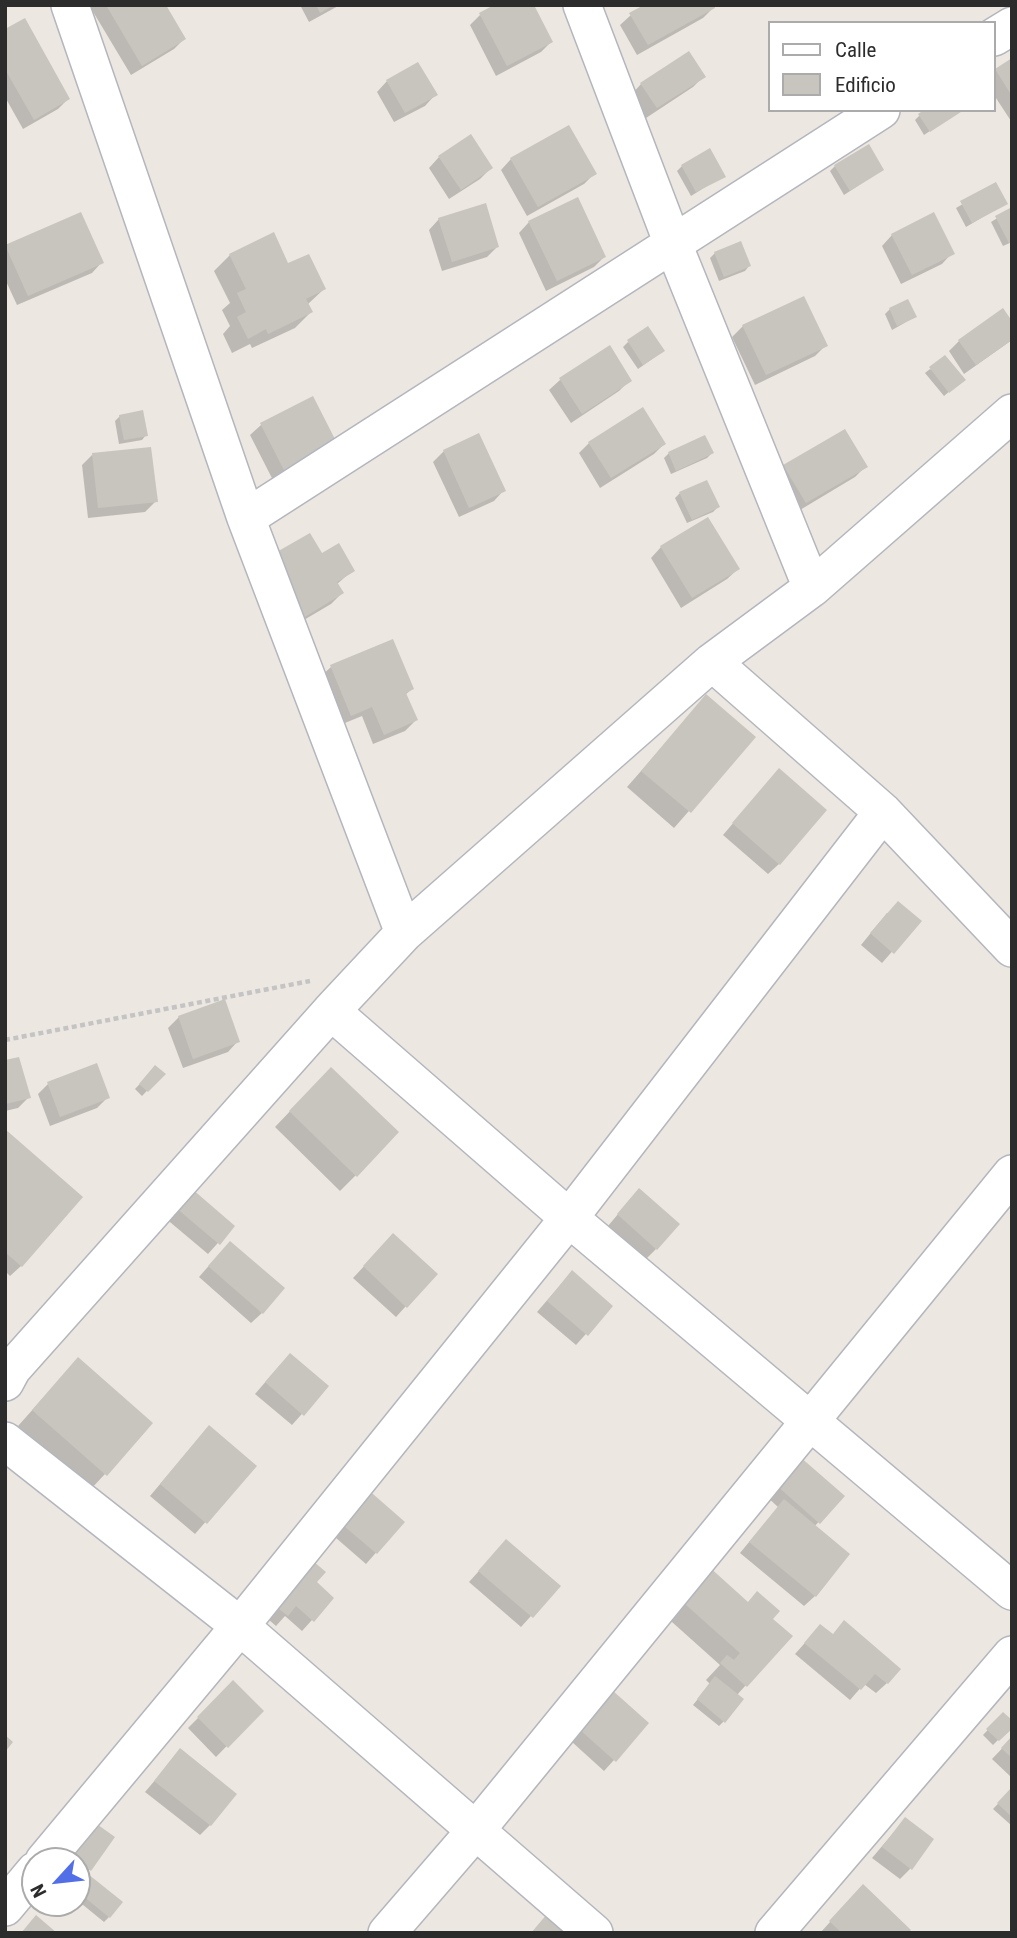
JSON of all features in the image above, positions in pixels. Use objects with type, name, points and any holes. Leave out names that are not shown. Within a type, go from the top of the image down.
[{"type":"street","points":[[70,5],[246,518],[404,933]]},
{"type":"street","points":[[582,5],[673,244],[811,588]]},
{"type":"street","points":[[996,36],[1012,26]]},
{"type":"street","points":[[246,518],[878,112]]},
{"type":"street","points":[[8,1368],[324,995],[404,933],[712,662],[811,588],[1012,413]]},
{"type":"street","points":[[712,662],[883,813],[1012,948]]},
{"type":"street","points":[[56,1847],[240,1626],[569,1218],[883,813]]},
{"type":"street","points":[[324,995],[569,1218],[1012,1591]]},
{"type":"street","points":[[387,1933],[476,1830],[1012,1174]]},
{"type":"street","points":[[5,1441],[240,1626],[594,1933]]},
{"type":"street","points":[[775,1933],[1012,1655]]},
{"type":"street","points":[[5,1907],[21,1888]]},
{"type":"path","points":[[5,1040],[324,995]]},
{"type":"building","points":[[106,5],[166,5],[186,39],[142,66]]},
{"type":"building","points":[[316,5],[334,5],[320,13]]},
{"type":"building","points":[[494,5],[534,5],[553,42],[507,66],[479,13]]},
{"type":"building","points":[[644,5],[714,5],[715,8],[648,45],[629,13]]},
{"type":"building","points":[[25,18],[70,99],[34,120],[5,69],[5,29]]},
{"type":"building","points":[[689,51],[706,77],[657,108],[640,83]]},
{"type":"building","points":[[1012,58],[1012,96],[996,71]]},
{"type":"building","points":[[418,62],[438,95],[405,113],[386,80]]},
{"type":"building","points":[[921,112],[961,112],[930,132],[918,114]]},
{"type":"building","points":[[569,125],[597,174],[538,207],[510,158]]},
{"type":"building","points":[[471,134],[493,168],[461,190],[438,156]]},
{"type":"building","points":[[869,144],[884,170],[850,191],[834,165]]},
{"type":"building","points":[[710,148],[726,177],[696,192],[681,165]]},
{"type":"building","points":[[996,182],[1008,204],[972,223],[960,201]]},
{"type":"building","points":[[578,197],[606,257],[557,281],[528,221]]},
{"type":"building","points":[[486,203],[499,247],[452,262],[438,218]]},
{"type":"building","points":[[1012,207],[1012,241],[1009,243],[995,216]]},
{"type":"building","points":[[81,212],[104,263],[28,296],[5,245]]},
{"type":"building","points":[[934,212],[955,254],[912,275],[891,234]]},
{"type":"building","points":[[274,232],[288,263],[309,254],[326,289],[306,299],[313,312],[268,334],[266,329],[248,339],[237,317],[246,312],[237,293],[246,289],[229,254]]},
{"type":"building","points":[[741,241],[751,266],[724,277],[714,252]]},
{"type":"building","points":[[804,296],[828,346],[766,375],[742,325]]},
{"type":"building","points":[[908,299],[917,317],[897,326],[889,308]]},
{"type":"building","points":[[1003,308],[1012,321],[1012,340],[976,365],[958,340]]},
{"type":"building","points":[[648,326],[665,351],[643,365],[627,340]]},
{"type":"building","points":[[610,345],[632,381],[582,414],[559,378]]},
{"type":"building","points":[[945,355],[966,380],[949,393],[929,367]]},
{"type":"building","points":[[313,396],[340,449],[287,476],[260,423]]},
{"type":"building","points":[[643,407],[666,444],[611,478],[588,442]]},
{"type":"building","points":[[143,410],[148,436],[124,440],[119,415]]},
{"type":"building","points":[[845,429],[868,467],[806,503],[783,465]]},
{"type":"building","points":[[479,433],[506,491],[469,508],[443,450]]},
{"type":"building","points":[[705,435],[714,453],[676,471],[668,452]]},
{"type":"building","points":[[151,447],[158,502],[98,508],[92,453]]},
{"type":"building","points":[[707,480],[720,507],[692,520],[679,492]]},
{"type":"building","points":[[708,517],[740,569],[692,598],[660,546]]},
{"type":"building","points":[[310,533],[322,553],[339,543],[355,571],[337,582],[344,593],[303,618],[275,553]]},
{"type":"building","points":[[393,639],[414,689],[406,693],[418,720],[384,735],[372,707],[351,716],[330,665]]},
{"type":"building","points":[[706,694],[756,737],[691,813],[641,771]]},
{"type":"building","points":[[779,768],[827,810],[780,865],[732,823]]},
{"type":"building","points":[[898,901],[922,921],[894,954],[870,933]]},
{"type":"building","points":[[225,999],[240,1042],[193,1059],[178,1016]]},
{"type":"building","points":[[19,1057],[31,1098],[5,1104],[5,1060]]},
{"type":"building","points":[[97,1063],[110,1098],[60,1117],[47,1082]]},
{"type":"building","points":[[155,1065],[166,1074],[148,1092],[139,1084]]},
{"type":"building","points":[[331,1067],[399,1132],[357,1177],[289,1111]]},
{"type":"building","points":[[5,1129],[83,1197],[22,1267],[5,1252]]},
{"type":"building","points":[[184,1182],[235,1226],[220,1245],[168,1201]]},
{"type":"building","points":[[639,1188],[680,1224],[657,1250],[617,1214]]},
{"type":"building","points":[[393,1233],[438,1274],[407,1308],[363,1266]]},
{"type":"building","points":[[230,1241],[285,1288],[263,1314],[208,1266]]},
{"type":"building","points":[[572,1270],[613,1306],[588,1336],[547,1301]]},
{"type":"building","points":[[290,1353],[329,1386],[304,1416],[265,1382]]},
{"type":"building","points":[[78,1357],[153,1423],[107,1476],[32,1410]]},
{"type":"building","points":[[209,1425],[257,1466],[207,1524],[160,1484]]},
{"type":"building","points":[[799,1456],[845,1496],[820,1524],[775,1484]]},
{"type":"building","points":[[365,1487],[405,1522],[377,1554],[337,1520]]},
{"type":"building","points":[[784,1499],[850,1554],[816,1597],[749,1542]]},
{"type":"building","points":[[506,1539],[561,1586],[533,1618],[478,1571]]},
{"type":"building","points":[[696,1555],[748,1602],[757,1591],[780,1611],[773,1619],[793,1636],[747,1687],[720,1663],[727,1655],[734,1660],[740,1653],[667,1588]]},
{"type":"building","points":[[307,1556],[326,1572],[317,1582],[334,1598],[314,1622],[296,1606],[288,1616],[269,1601]]},
{"type":"building","points":[[844,1620],[901,1669],[888,1684],[875,1674],[861,1690],[804,1643],[820,1624],[833,1634]]},
{"type":"building","points":[[715,1676],[744,1699],[725,1723],[697,1699]]},
{"type":"building","points":[[233,1680],[264,1711],[228,1748],[197,1717]]},
{"type":"building","points":[[603,1682],[649,1723],[616,1762],[570,1721]]},
{"type":"building","points":[[1003,1712],[1012,1720],[1012,1729],[999,1741],[986,1729]]},
{"type":"building","points":[[5,1735],[13,1742],[5,1752]]},
{"type":"building","points":[[1012,1736],[1012,1758],[1001,1748]]},
{"type":"building","points":[[180,1748],[237,1794],[211,1826],[154,1781]]},
{"type":"building","points":[[1012,1787],[1012,1817],[997,1803]]},
{"type":"building","points":[[84,1815],[115,1837],[91,1871],[91,1847],[61,1847]]},
{"type":"building","points":[[905,1817],[934,1839],[912,1870],[882,1847]]},
{"type":"building","points":[[91,1876],[123,1902],[110,1918],[91,1902]]},
{"type":"building","points":[[863,1884],[911,1930],[908,1933],[842,1933],[829,1921]]},
{"type":"building","points":[[547,1914],[569,1933],[531,1933]]},
{"type":"building","points":[[34,1917],[38,1917],[57,1933],[21,1933]]}]
